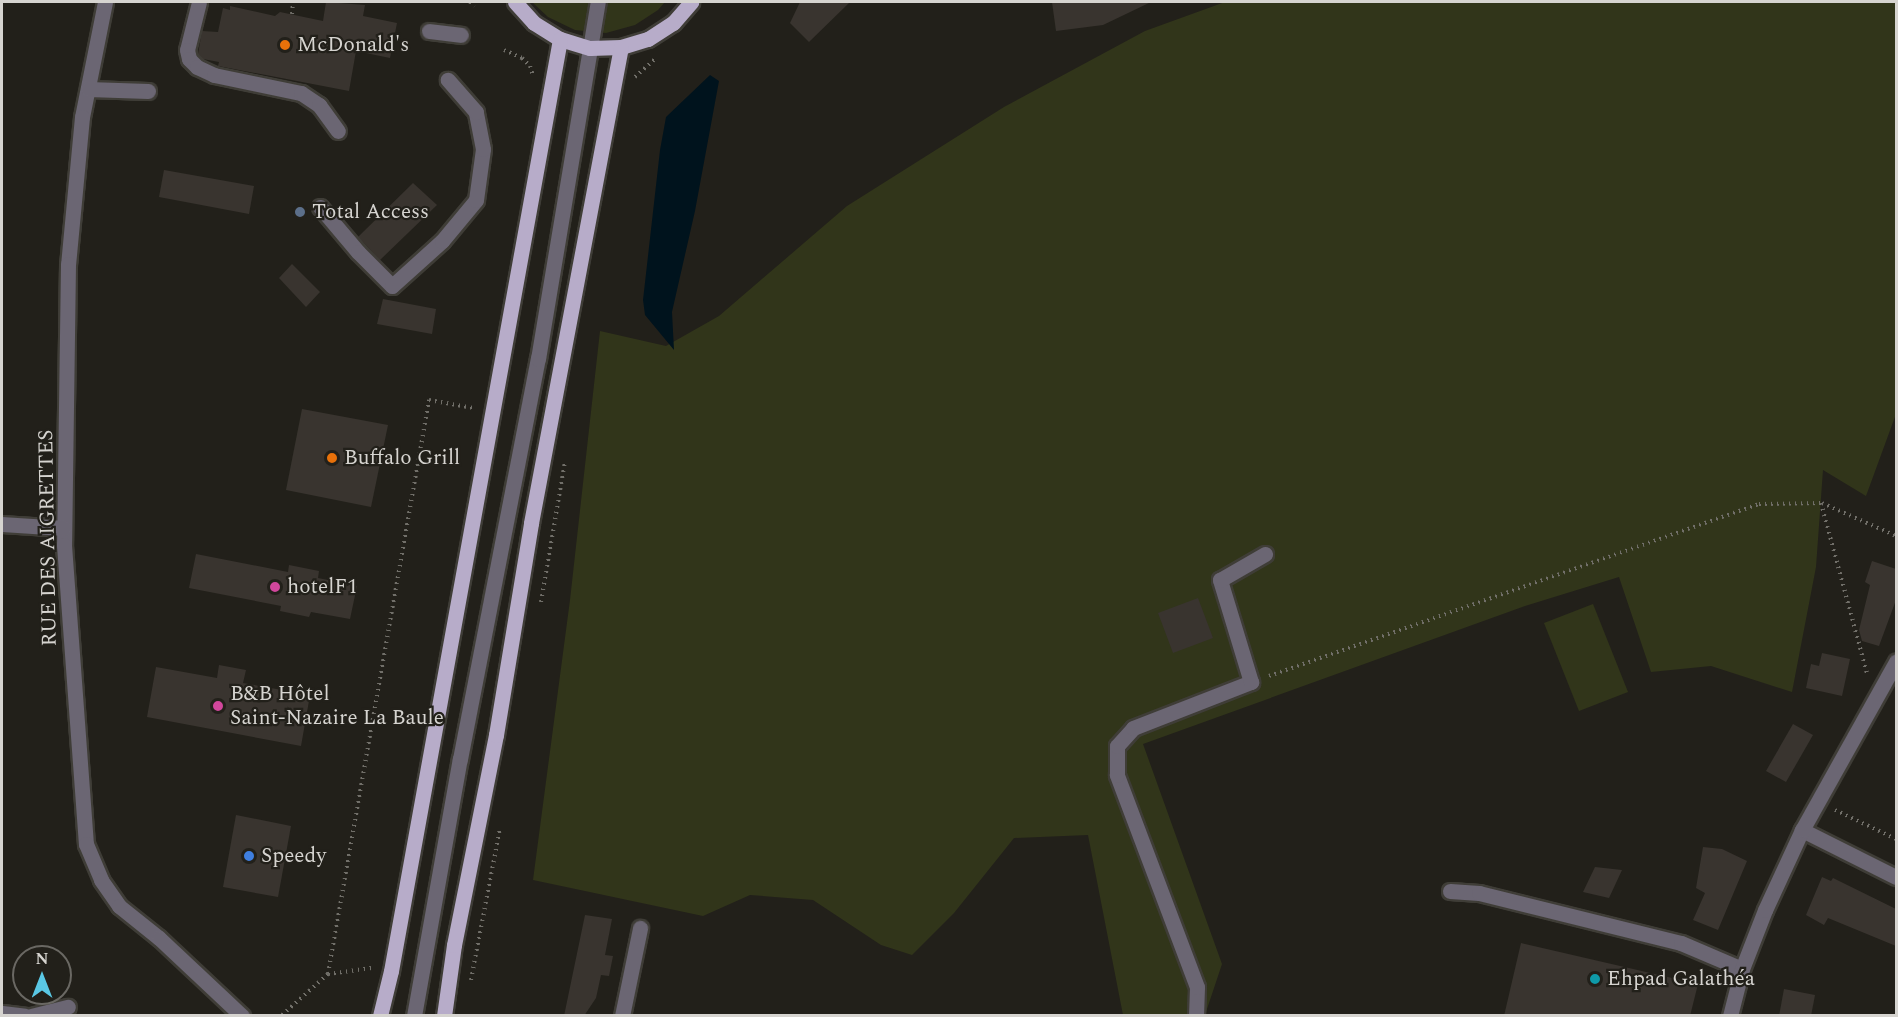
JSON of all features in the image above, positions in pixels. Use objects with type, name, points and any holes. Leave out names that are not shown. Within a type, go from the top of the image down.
[{"type":"main road","points":[[515,2],[534,23],[560,39],[590,48],[621,47],[648,39],[673,23],[691,2]]},
{"type":"main road","points":[[380,1016],[391,971],[560,39]]},
{"type":"main road","points":[[444,1016],[454,945],[496,735],[531,523],[621,47]]},
{"type":"street","name":"RUE DES AIGRETTES","points":[[105,2],[82,117],[75,211],[68,264],[64,528],[86,844],[101,880],[119,906],[159,938],[243,1015]]},
{"type":"street","points":[[197,2],[187,50],[189,59],[197,67],[214,75],[301,93],[319,105],[338,130]]},
{"type":"street","points":[[414,1016],[460,759],[538,359],[598,2]]},
{"type":"street","points":[[429,31],[461,35]]},
{"type":"street","points":[[320,207],[358,252],[392,286],[442,241],[476,200],[483,149],[476,112],[448,80]]},
{"type":"street","points":[[88,88],[148,91]]},
{"type":"street","points":[[2,524],[64,528]]},
{"type":"street","points":[[1196,1016],[1197,987],[1117,775],[1117,746],[1132,728],[1251,682],[1220,580],[1265,554]]},
{"type":"street","points":[[1730,1016],[1742,969],[1765,910],[1802,830],[1896,662]]},
{"type":"street","points":[[1802,830],[1896,877]]},
{"type":"street","points":[[1450,891],[1479,893],[1681,943],[1742,969]]},
{"type":"street","points":[[622,1016],[640,928]]},
{"type":"street","points":[[31,1016],[68,1007]]},
{"type":"street","points":[[2,1013],[25,1016]]},
{"type":"path","points":[[292,14],[293,2]]},
{"type":"path","points":[[471,2],[474,7]]},
{"type":"path","points":[[504,50],[522,58],[530,66],[534,85]]},
{"type":"path","points":[[328,974],[429,400],[474,408]]},
{"type":"path","points":[[539,608],[566,460]]},
{"type":"path","points":[[1821,502],[1875,700]]},
{"type":"path","points":[[1251,682],[1759,504],[1821,502],[1896,536]]},
{"type":"path","points":[[1831,809],[1896,840]]},
{"type":"path","points":[[470,984],[502,819]]},
{"type":"path","points":[[282,1016],[328,974],[372,969]]},
{"type":"green space","points":[[532,2],[665,2],[658,10],[635,25],[606,33],[575,30],[548,17]]},
{"type":"green space","points":[[1225,2],[1896,2],[1896,414],[1866,496],[1823,470],[1816,567],[1792,692],[1711,666],[1651,672],[1619,577],[1525,606],[1143,744],[1222,964],[1205,1015],[1123,1015],[1088,835],[1014,838],[954,913],[912,955],[881,945],[813,900],[750,895],[703,916],[533,880],[570,600],[600,331],[666,346],[719,316],[847,206],[1004,107],[1145,31]]},
{"type":"green space","points":[[1593,604],[1628,692],[1579,711],[1544,623]]},
{"type":"water","points":[[710,75],[719,81],[695,211],[672,312],[674,350],[645,315],[643,300],[660,150],[666,117]]},
{"type":"building","points":[[326,2],[365,5],[363,16],[397,23],[390,58],[356,51],[349,91],[218,66],[219,62],[203,59],[198,54],[202,31],[218,32],[223,8],[230,10],[230,6],[275,16],[280,12],[323,21]]},
{"type":"building","points":[[800,2],[850,2],[809,42],[790,23]]},
{"type":"building","points":[[1052,2],[1151,2],[1103,25],[1056,31]]},
{"type":"building","points":[[164,170],[254,186],[249,214],[159,197]]},
{"type":"building","points":[[413,183],[437,205],[380,260],[358,237]]},
{"type":"building","points":[[292,264],[320,292],[306,307],[279,278]]},
{"type":"building","points":[[383,299],[436,309],[432,334],[377,324]]},
{"type":"building","points":[[302,409],[388,425],[371,507],[286,490]]},
{"type":"building","points":[[196,554],[288,572],[289,565],[319,571],[318,578],[357,586],[350,619],[311,612],[309,617],[280,611],[281,606],[189,588]]},
{"type":"building","points":[[1872,561],[1896,569],[1896,600],[1879,646],[1862,641],[1859,630],[1870,585],[1865,582]]},
{"type":"building","points":[[1198,598],[1213,638],[1173,653],[1158,613]]},
{"type":"building","points":[[1822,653],[1850,659],[1842,696],[1806,688],[1811,664],[1819,666]]},
{"type":"building","points":[[219,665],[246,670],[243,683],[310,695],[301,746],[147,717],[156,667],[217,678]]},
{"type":"building","points":[[1793,724],[1813,735],[1786,782],[1766,771]]},
{"type":"building","points":[[236,815],[291,826],[278,897],[223,887]]},
{"type":"building","points":[[1703,847],[1722,849],[1747,861],[1718,930],[1693,920],[1705,893],[1696,888]]},
{"type":"building","points":[[1595,867],[1622,870],[1609,898],[1583,892]]},
{"type":"building","points":[[1822,877],[1831,881],[1833,878],[1896,909],[1896,946],[1828,918],[1824,925],[1806,915]]},
{"type":"building","points":[[585,915],[612,919],[605,955],[613,956],[609,976],[601,975],[596,998],[584,1016],[564,1016]]},
{"type":"building","name":"Ehpad Galathéa","points":[[1521,943],[1698,984],[1690,1016],[1504,1016]]},
{"type":"building","points":[[1784,989],[1815,995],[1811,1016],[1779,1016]]},
{"type":"place","name":"McDonald's","points":[[285,45]]},
{"type":"place","name":"Total Access","points":[[300,212]]},
{"type":"place","name":"Buffalo Grill","points":[[332,458]]},
{"type":"place","name":"hotelF1","points":[[275,587]]},
{"type":"place","name":"B&B Hôtel Saint-Nazaire La Baule","points":[[218,706]]},
{"type":"place","name":"Speedy","points":[[249,856]]},
{"type":"place","name":"Ehpad Galathéa","points":[[1595,979]]}]
